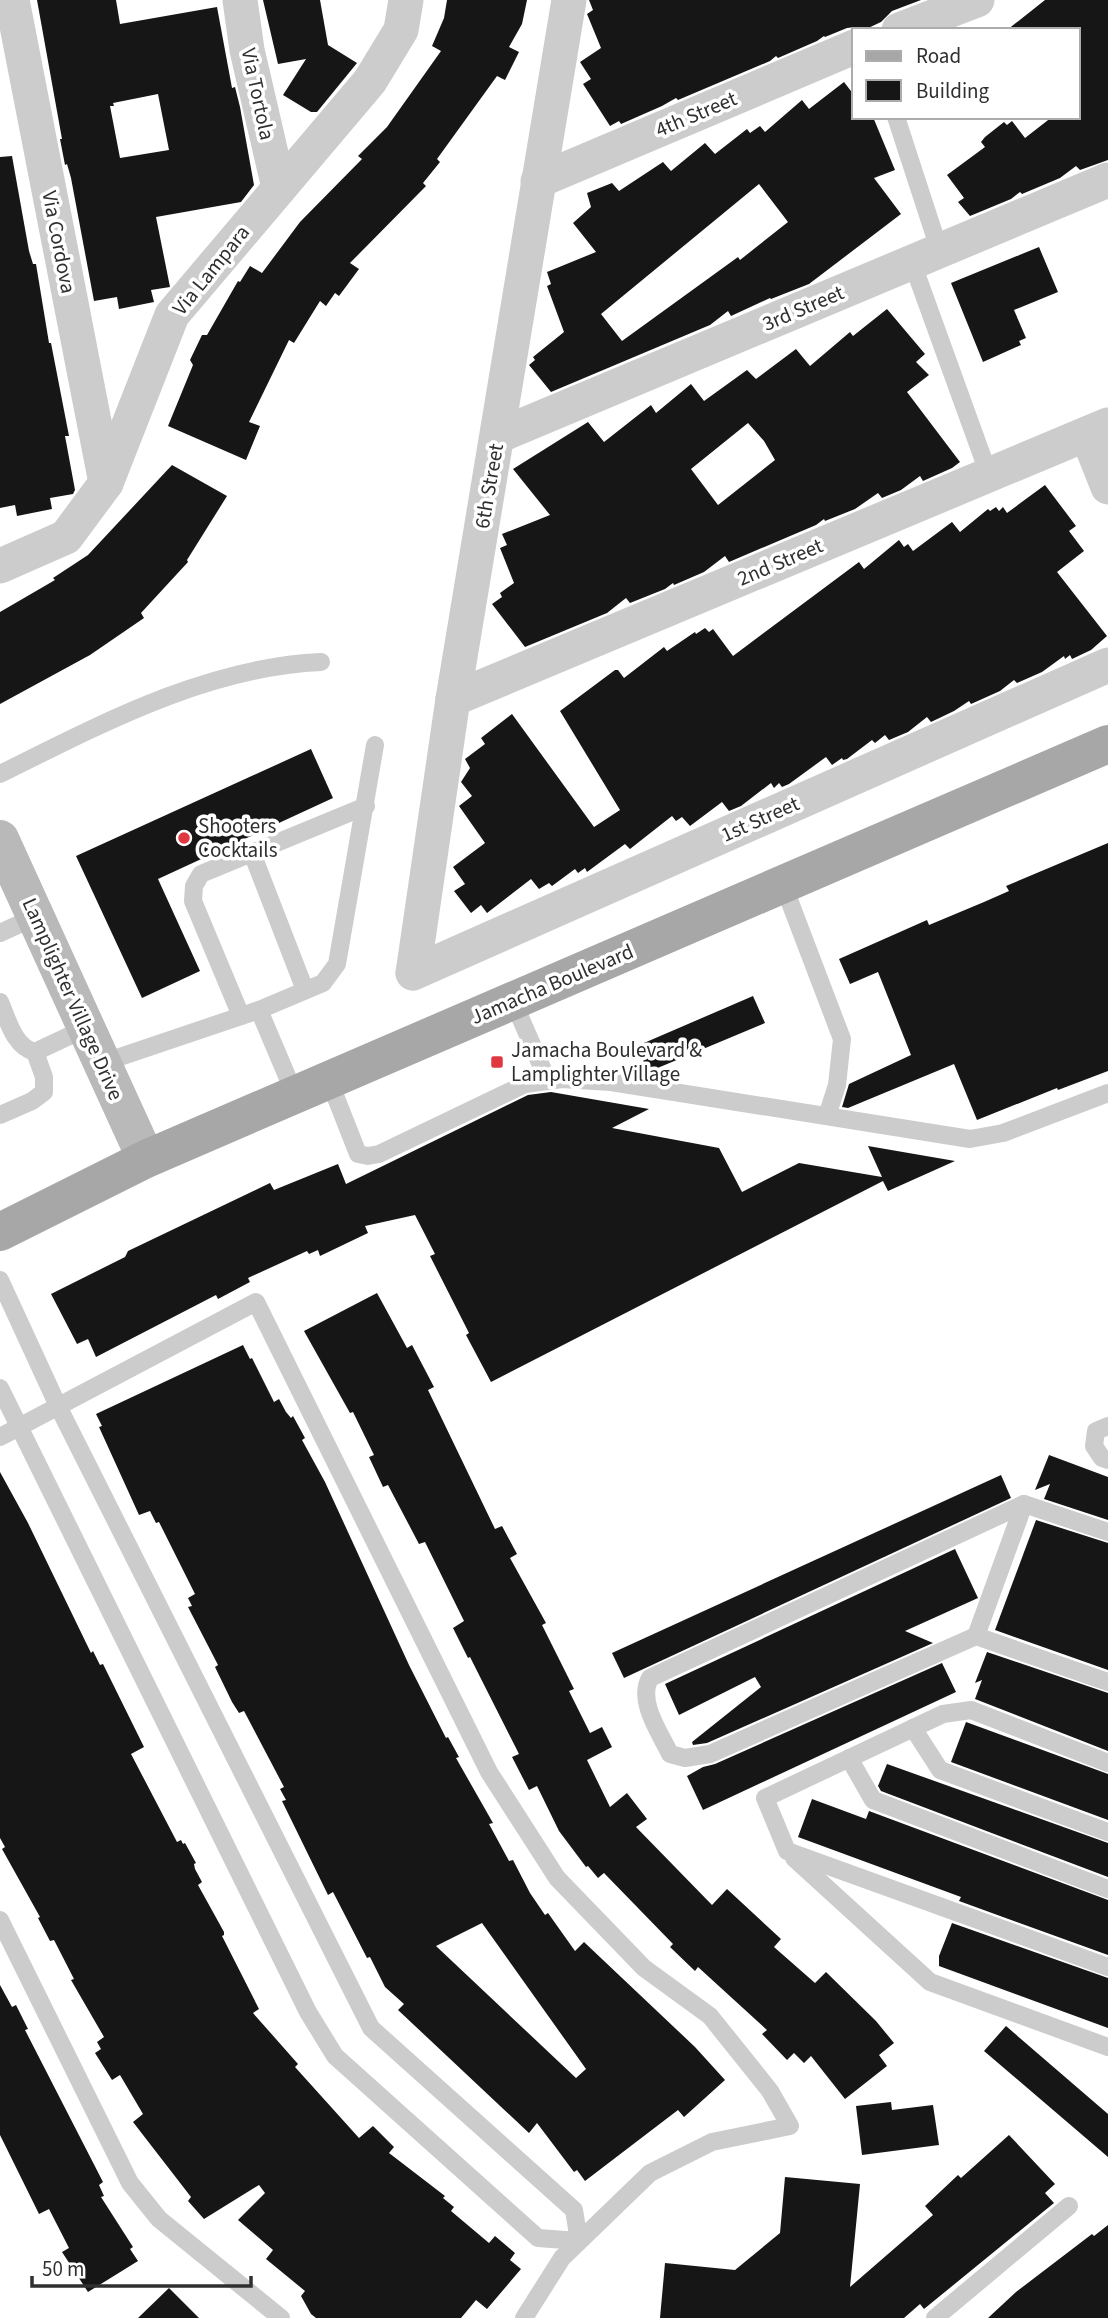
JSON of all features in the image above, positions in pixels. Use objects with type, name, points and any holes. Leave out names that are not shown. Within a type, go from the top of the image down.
[{"type":"main road","name":"Jamacha Boulevard","points":[[2,1226],[329,1080],[1108,744]]},
{"type":"street","name":"Via Cordova","points":[[12,0],[106,483]]},
{"type":"street","name":"Via Tortola","points":[[240,0],[247,50],[279,188]]},
{"type":"street","name":"Via Lampara","points":[[0,566],[66,537],[106,483],[172,316],[370,81],[401,30],[406,0]]},
{"type":"street","name":"6th Street","points":[[413,972],[453,699],[569,0]]},
{"type":"street","points":[[904,28],[977,0]]},
{"type":"street","name":"4th Street","points":[[538,181],[852,48]]},
{"type":"street","name":"3rd Street","points":[[498,436],[1108,180]]},
{"type":"street","points":[[1097,429],[1108,486]]},
{"type":"street","name":"2nd Street","points":[[453,699],[1097,429]]},
{"type":"street","name":"1st Street","points":[[413,972],[1108,665]]},
{"type":"street","name":"Lamplighter Village Drive","points":[[0,839],[146,1160]]},
{"type":"lane","points":[[896,119],[925,256],[989,475]]},
{"type":"lane","points":[[0,774],[172,694],[285,663],[321,662]]},
{"type":"lane","points":[[102,1063],[259,1010],[323,983],[337,964],[375,745]]},
{"type":"lane","points":[[241,1016],[193,901],[194,886],[201,874],[366,806]]},
{"type":"lane","points":[[252,853],[305,990]]},
{"type":"lane","points":[[783,884],[842,1038],[837,1085],[827,1116]]},
{"type":"lane","points":[[0,933],[36,917]]},
{"type":"lane","points":[[513,1001],[547,1079]]},
{"type":"lane","points":[[0,1002],[18,1042],[28,1050],[35,1052],[86,1028]]},
{"type":"lane","points":[[259,1010],[295,1095]]},
{"type":"lane","points":[[0,1115],[33,1101],[44,1092],[44,1077],[35,1052]]},
{"type":"lane","points":[[329,1080],[358,1154],[368,1156],[379,1154],[525,1084],[547,1079],[611,1082],[970,1139],[1003,1133],[1108,1093]]},
{"type":"lane","points":[[0,1280],[58,1406],[371,2028],[575,2210],[579,2241]]},
{"type":"lane","points":[[0,1437],[256,1302],[489,1772],[557,1878],[644,1968],[710,2016],[770,2091],[790,2126],[712,2142],[650,2173],[562,2258],[524,2318]]},
{"type":"lane","points":[[0,1388],[295,1987],[335,2056],[538,2238],[579,2241]]},
{"type":"lane","points":[[1108,1426],[1096,1431],[1094,1446],[1102,1458],[1108,1460]]},
{"type":"lane","points":[[1108,1532],[1024,1504],[650,1678],[645,1686],[646,1703],[670,1754],[685,1758],[710,1754],[976,1636],[1108,1682]]},
{"type":"lane","points":[[976,1636],[1024,1504]]},
{"type":"lane","points":[[1108,1763],[971,1710],[943,1714],[765,1798],[786,1851],[930,1982],[1108,2047]]},
{"type":"lane","points":[[914,1728],[940,1770],[1108,1832]]},
{"type":"lane","points":[[849,1758],[873,1800],[1108,1889]]},
{"type":"lane","points":[[786,1851],[1108,1967]]},
{"type":"lane","points":[[0,1920],[130,2183],[159,2219],[281,2318]]},
{"type":"lane","points":[[934,2318],[1069,2206]]},
{"type":"building","points":[[37,0],[116,0],[120,24],[217,7],[232,88],[235,87],[240,107],[254,185],[241,202],[156,217],[170,287],[151,290],[154,302],[119,309],[117,297],[94,301]],"holes":[[[158,94],[169,150],[120,158],[110,106],[114,106],[113,103]]]},
{"type":"building","points":[[263,0],[320,0],[328,45],[357,63],[317,112],[311,112],[283,95],[306,59],[278,64]]},
{"type":"building","points":[[447,0],[527,0],[522,24],[509,47],[519,52],[505,80],[497,76],[437,159],[440,162],[423,183],[426,186],[350,263],[359,269],[339,296],[335,293],[326,306],[320,301],[294,343],[289,340],[249,422],[260,426],[246,460],[168,426],[193,365],[190,360],[202,335],[207,335],[238,281],[240,282],[250,266],[262,273],[300,222],[362,159],[358,156],[387,127],[441,51],[432,46],[444,18]]},
{"type":"building","points":[[589,0],[921,0],[892,11],[881,22],[868,28],[847,28],[824,36],[778,58],[776,56],[770,61],[678,100],[676,98],[621,124],[619,121],[610,126],[583,84],[591,79],[580,62],[601,48],[587,14],[593,10]]},
{"type":"building","points":[[1045,0],[1108,0],[1108,160],[1080,170],[1076,166],[1060,178],[1022,194],[1020,192],[1011,199],[970,216],[958,202],[964,198],[947,175],[985,147],[981,142],[985,137],[1004,122],[1007,125],[1012,121],[1025,138],[1049,119],[1080,119],[1080,28],[1010,28]]},
{"type":"building","points":[[844,82],[852,92],[852,119],[874,119],[895,170],[874,178],[901,214],[809,284],[731,316],[728,311],[710,325],[551,392],[529,365],[535,360],[533,357],[564,332],[547,286],[551,284],[547,272],[596,252],[573,223],[591,207],[587,193],[612,183],[619,191],[663,162],[671,171],[705,143],[715,154],[747,129],[750,133],[760,126],[765,132],[802,100],[809,109]],"holes":[[[759,184],[788,222],[740,260],[738,257],[622,341],[601,314]]]},
{"type":"building","points":[[12,156],[29,251],[33,264],[36,264],[49,343],[69,436],[65,436],[75,490],[73,494],[50,498],[52,509],[17,516],[15,505],[0,508],[0,157]]},
{"type":"building","points":[[1039,247],[1058,292],[1014,310],[1026,338],[1019,341],[1021,345],[983,362],[951,283]]},
{"type":"building","points":[[887,309],[925,354],[916,362],[929,375],[907,392],[960,462],[923,481],[920,476],[901,490],[882,498],[878,493],[855,509],[825,521],[824,519],[816,525],[729,562],[725,556],[704,572],[674,585],[673,583],[665,589],[630,603],[626,598],[607,613],[525,647],[492,604],[502,597],[500,593],[514,583],[500,548],[507,545],[502,534],[550,515],[513,469],[588,422],[604,442],[651,405],[656,413],[691,384],[704,401],[747,370],[756,379],[796,349],[810,366],[850,332],[853,336]],"holes":[[[748,423],[764,441],[775,460],[718,505],[691,469]]]},
{"type":"building","points":[[172,465],[227,496],[188,562],[141,613],[144,618],[90,655],[0,704],[0,612],[55,580],[53,578],[88,555]]},
{"type":"building","points":[[1045,485],[1076,526],[1069,531],[1084,551],[1057,572],[1107,636],[1091,650],[1072,659],[1070,655],[1065,659],[1064,656],[1042,672],[1017,683],[1014,680],[1000,691],[971,704],[969,701],[931,722],[927,717],[908,732],[889,740],[885,735],[875,743],[872,740],[847,759],[842,758],[832,765],[826,757],[789,784],[782,787],[779,783],[774,788],[771,783],[741,806],[729,811],[722,802],[690,826],[682,817],[676,821],[672,816],[630,849],[625,844],[587,872],[585,868],[578,873],[575,869],[552,886],[549,883],[539,889],[531,879],[487,913],[481,905],[471,913],[454,891],[465,884],[453,867],[485,843],[459,806],[472,796],[461,782],[470,768],[465,759],[485,744],[481,738],[512,714],[594,827],[620,810],[560,711],[615,670],[624,678],[664,647],[667,651],[705,628],[709,632],[713,629],[733,656],[859,562],[864,569],[899,540],[904,547],[908,544],[913,551],[952,522],[960,532],[988,509],[990,511],[996,507],[999,511],[1003,507],[1007,513]]},
{"type":"building","points":[[311,749],[333,798],[158,879],[200,971],[142,998],[76,856]]},
{"type":"building","points":[[1108,843],[1108,1071],[977,1120],[954,1064],[848,1108],[842,1107],[849,1084],[911,1055],[878,972],[850,984],[839,959],[927,920],[929,925],[984,902],[1009,891],[1006,886]]},
{"type":"building","points":[[753,996],[765,1023],[648,1072],[637,1046]]},
{"type":"building","points":[[551,1092],[649,1109],[612,1128],[719,1148],[742,1192],[799,1163],[882,1177],[868,1146],[955,1161],[888,1191],[883,1181],[491,1382],[430,1256],[435,1254],[415,1215],[365,1226],[368,1233],[320,1256],[318,1250],[309,1254],[307,1251],[248,1278],[250,1282],[218,1299],[216,1295],[96,1357],[88,1339],[77,1344],[51,1294],[125,1257],[128,1251],[270,1183],[274,1190],[338,1164],[346,1184],[528,1095]]},
{"type":"building","points":[[377,1293],[407,1348],[412,1345],[434,1387],[428,1390],[495,1529],[502,1526],[517,1554],[510,1558],[546,1623],[542,1625],[574,1689],[569,1691],[590,1733],[602,1727],[612,1747],[587,1760],[610,1807],[627,1793],[647,1819],[636,1827],[712,1905],[727,1889],[781,1939],[774,1947],[815,1983],[826,1972],[876,2021],[894,2043],[879,2055],[887,2066],[845,2099],[811,2056],[804,2063],[794,2053],[787,2060],[762,2034],[767,2030],[698,1967],[695,1971],[670,1947],[673,1944],[604,1873],[598,1878],[586,1867],[559,1831],[537,1786],[529,1790],[512,1757],[519,1754],[453,1628],[464,1621],[425,1542],[419,1544],[388,1485],[383,1487],[369,1457],[374,1455],[353,1412],[350,1413],[304,1331]]},
{"type":"building","points":[[243,1345],[274,1402],[279,1399],[286,1412],[291,1418],[293,1416],[305,1438],[302,1440],[325,1482],[409,1665],[446,1738],[448,1737],[459,1757],[456,1758],[493,1823],[489,1824],[509,1861],[513,1860],[530,1893],[575,1951],[584,1942],[695,2047],[725,2080],[684,2117],[678,2110],[585,2181],[577,2170],[574,2172],[537,2123],[529,2133],[398,2010],[404,2004],[385,1987],[333,1892],[328,1895],[282,1801],[286,1800],[280,1789],[284,1787],[244,1711],[239,1713],[232,1702],[215,1667],[218,1665],[188,1607],[192,1606],[188,1598],[195,1594],[159,1522],[156,1523],[150,1511],[139,1515],[99,1427],[102,1426],[96,1414]],"holes":[[[482,1923],[586,2069],[576,2078],[436,1946]]]},
{"type":"building","points":[[1049,1455],[1108,1477],[1108,1520],[1044,1499],[1050,1484],[1035,1490]]},
{"type":"building","points":[[0,1472],[28,1523],[91,1653],[93,1651],[100,1665],[103,1664],[144,1747],[131,1754],[177,1842],[181,1840],[185,1843],[196,1863],[195,1869],[202,1882],[198,1885],[224,1932],[222,1936],[259,2009],[253,2013],[298,2064],[295,2067],[359,2138],[373,2126],[394,2147],[389,2153],[445,2196],[443,2198],[454,2207],[451,2211],[489,2243],[495,2236],[515,2253],[510,2260],[521,2269],[487,2309],[476,2300],[461,2318],[316,2318],[301,2296],[305,2291],[266,2259],[273,2250],[238,2220],[265,2193],[259,2185],[204,2219],[188,2201],[191,2197],[133,2122],[143,2114],[120,2075],[112,2080],[95,2053],[101,2049],[97,2042],[104,2037],[71,1980],[74,1979],[54,1940],[50,1941],[38,1918],[40,1917],[2,1849],[5,1847],[0,1838]]},
{"type":"building","points":[[1001,1475],[1011,1498],[624,1678],[612,1653]]},
{"type":"building","points":[[1036,1520],[1108,1543],[1108,1670],[995,1630]]},
{"type":"building","points":[[955,1549],[978,1598],[905,1631],[933,1643],[707,1743],[693,1745],[692,1742],[761,1687],[755,1677],[679,1715],[665,1684]]},
{"type":"building","points":[[987,1652],[1108,1693],[1108,1751],[975,1699],[982,1680],[975,1683]]},
{"type":"building","points":[[942,1663],[956,1692],[703,1810],[687,1776]]},
{"type":"building","points":[[966,1722],[1108,1774],[1108,1820],[951,1762]]},
{"type":"building","points":[[887,1764],[1108,1843],[1108,1877],[881,1791],[878,1786]]},
{"type":"building","points":[[812,1799],[866,1819],[869,1811],[1108,1900],[1108,1955],[959,1901],[961,1897],[798,1837]]},
{"type":"building","points":[[952,1923],[1108,1978],[1108,2028],[939,1966],[939,1956]]},
{"type":"building","points":[[0,1985],[12,2007],[16,2005],[28,2029],[25,2030],[103,2182],[99,2185],[104,2196],[101,2197],[133,2247],[130,2249],[138,2261],[88,2292],[62,2252],[69,2248],[49,2209],[39,2214],[0,2135]]},
{"type":"building","points":[[1006,2026],[1108,2114],[1108,2157],[984,2051]]},
{"type":"building","points":[[891,2102],[892,2110],[933,2105],[939,2145],[862,2155],[856,2106]]},
{"type":"building","points":[[1009,2135],[1055,2184],[1045,2193],[1054,2203],[924,2309],[920,2304],[904,2318],[660,2318],[665,2263],[735,2270],[780,2233],[785,2177],[860,2184],[850,2287],[933,2215],[925,2206],[958,2175],[961,2178]]},
{"type":"building","points":[[1108,2225],[1108,2318],[988,2318],[1016,2292],[1092,2234],[1094,2236]]},
{"type":"building","points":[[169,2288],[199,2318],[138,2318]]},
{"type":"place","name":"Shooters Cocktails","points":[[184,838]]},
{"type":"place","name":"Jamacha Boulevard & Lamplighter Village","points":[[497,1062]]}]
